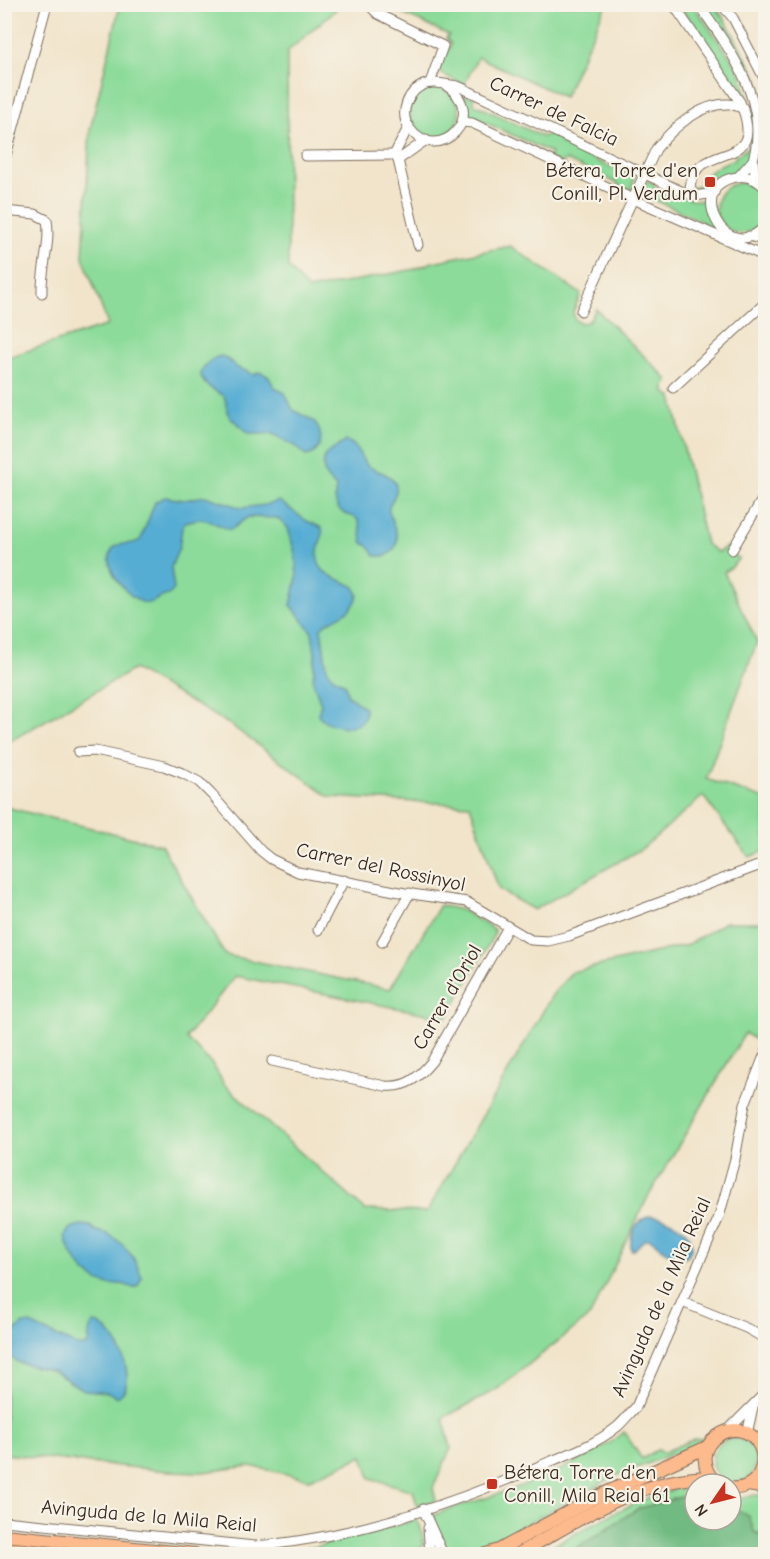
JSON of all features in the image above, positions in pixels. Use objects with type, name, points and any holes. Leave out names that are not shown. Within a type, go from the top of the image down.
[{"type":"main road","points":[[708,1472],[705,1467],[704,1457],[713,1438],[727,1431],[747,1434],[757,1443],[764,1456],[760,1472],[748,1485],[743,1487]]},
{"type":"main road","points":[[486,1554],[499,1550],[592,1499],[707,1447]]},
{"type":"main road","points":[[518,1554],[625,1496],[683,1478]]},
{"type":"main road","points":[[748,1485],[765,1488]]},
{"type":"main road","points":[[4,1535],[195,1554]]},
{"type":"main road","points":[[4,1548],[69,1554]]},
{"type":"street","points":[[4,163],[47,4]]},
{"type":"street","points":[[673,4],[745,113],[748,140],[742,148],[705,163],[690,181],[690,188],[695,196],[714,193]]},
{"type":"street","points":[[698,4],[747,77],[759,122],[760,137],[753,160],[739,176],[724,181],[714,193],[711,202],[712,212],[721,229],[739,237],[757,233],[765,225]]},
{"type":"street","points":[[721,4],[733,18],[765,82]]},
{"type":"street","points":[[370,6],[378,14],[443,46],[430,83]]},
{"type":"street","points":[[430,83],[444,84],[459,96],[464,113],[462,122],[455,133],[440,141],[418,137],[409,126],[405,109],[407,100],[415,90],[430,83]]},
{"type":"street","name":"Carrer de Falcia","points":[[444,84],[458,86],[695,196]]},
{"type":"street","points":[[581,311],[656,149],[669,133],[699,112],[728,104],[743,108]]},
{"type":"street","points":[[462,122],[472,123],[633,199],[765,257]]},
{"type":"street","points":[[409,126],[396,158],[418,245]]},
{"type":"street","points":[[305,156],[396,158],[426,140]]},
{"type":"street","points":[[753,160],[756,180]]},
{"type":"street","points":[[739,176],[756,180],[765,189]]},
{"type":"street","points":[[4,211],[35,214],[47,220],[49,232],[41,278],[42,293]]},
{"type":"street","points":[[748,236],[763,240],[765,243]]},
{"type":"street","points":[[673,388],[765,302]]},
{"type":"street","points":[[732,550],[765,493]]},
{"type":"street","name":"Carrer del Rossinyol","points":[[78,752],[95,751],[164,766],[199,782],[261,852],[298,872],[467,902],[531,940],[548,941],[569,936],[765,863]]},
{"type":"street","points":[[318,930],[344,880]]},
{"type":"street","points":[[382,942],[410,893]]},
{"type":"street","name":"Carrer d'Oriol","points":[[272,1061],[385,1086],[397,1087],[410,1082],[420,1075],[432,1061],[508,927]]},
{"type":"street","name":"Avinguda de la Mila Reial","points":[[4,1521],[255,1546],[291,1543],[330,1536],[489,1488],[590,1444],[617,1427],[636,1407],[719,1217],[735,1158],[745,1104],[765,1051]]},
{"type":"street","points":[[682,1302],[746,1328],[765,1339]]},
{"type":"street","points":[[727,1431],[753,1407],[765,1392]]},
{"type":"street","points":[[747,1434],[753,1407]]},
{"type":"street","points":[[423,1509],[443,1554]]},
{"type":"street","points":[[428,1523],[430,1554]]},
{"type":"green space","points":[[120,5],[341,5],[287,52],[288,267],[308,290],[415,269],[433,262],[510,246],[581,294],[573,312],[575,320],[581,323],[588,322],[596,309],[668,380],[665,392],[672,397],[706,544],[718,552],[728,546],[729,553],[739,558],[732,567],[724,572],[757,642],[706,779],[765,799],[765,851],[749,857],[703,796],[643,848],[534,910],[499,890],[470,805],[330,797],[229,724],[134,669],[5,744],[5,358],[108,325],[83,257],[90,130]]},
{"type":"green space","points":[[384,5],[606,5],[564,97],[478,57],[464,85],[438,72],[451,44],[446,38],[449,35]]},
{"type":"green space","points":[[679,5],[693,5],[738,68],[756,132],[751,155],[744,165],[705,192],[694,192],[694,187],[698,187],[713,169],[734,160],[736,155],[746,149],[751,142],[751,133],[745,112],[729,85],[732,79]]},
{"type":"green space","points":[[702,5],[713,5],[724,18],[759,81],[765,115],[765,183],[760,168],[764,129],[753,83],[737,53]]},
{"type":"green space","points":[[429,88],[439,88],[452,95],[459,108],[459,118],[452,131],[439,138],[429,138],[420,134],[413,127],[409,118],[409,108],[413,99],[420,92]]},
{"type":"green space","points":[[464,94],[474,98],[474,104],[543,137],[549,133],[559,138],[561,144],[623,173],[629,170],[636,174],[630,192],[620,191],[619,184],[566,160],[561,164],[549,158],[551,153],[476,118],[470,122]]},
{"type":"green space","points":[[649,181],[654,183],[655,189],[669,196],[675,197],[678,194],[692,200],[706,201],[708,217],[715,230],[704,228],[703,222],[651,198],[645,201],[642,199],[639,194],[644,183]]},
{"type":"green space","points":[[736,183],[746,183],[759,190],[766,203],[766,213],[759,226],[746,233],[736,233],[727,229],[720,222],[716,213],[716,203],[720,194],[727,187]]},
{"type":"green space","points":[[5,807],[161,845],[225,955],[390,989],[440,905],[461,910],[494,929],[495,933],[447,1018],[235,976],[186,1038],[213,1065],[224,1084],[365,1210],[427,1212],[553,994],[572,972],[687,945],[725,922],[765,922],[765,1046],[745,1033],[648,1197],[590,1316],[496,1390],[443,1418],[451,1448],[433,1488],[436,1501],[417,1505],[413,1491],[370,1478],[363,1456],[309,1479],[250,1466],[203,1472],[167,1471],[5,1454]]},
{"type":"green space","points":[[624,1432],[642,1459],[659,1449],[662,1453],[694,1439],[704,1438],[696,1445],[615,1476],[480,1549],[466,1554],[447,1552],[433,1516],[545,1476],[581,1460]]},
{"type":"green space","points":[[734,1439],[742,1441],[750,1445],[756,1461],[754,1469],[750,1477],[743,1480],[743,1472],[716,1472],[714,1469],[712,1461],[714,1453],[718,1445],[726,1441]]},
{"type":"green space","points":[[683,1488],[683,1532],[743,1532],[743,1498],[765,1495],[765,1554],[537,1554],[614,1513],[654,1495]]},
{"type":"green space","points":[[683,1496],[683,1532],[743,1532],[743,1513],[749,1516],[754,1532],[765,1537],[765,1554],[568,1554],[637,1509]]},
{"type":"green space","points":[[416,1520],[420,1525],[424,1544],[416,1554],[268,1554],[315,1547]]},
{"type":"water","points":[[221,356],[253,375],[260,372],[268,376],[275,388],[285,393],[293,410],[315,422],[321,438],[316,451],[306,456],[297,447],[273,434],[248,434],[233,420],[228,414],[224,396],[208,386],[201,378],[205,365]]},
{"type":"water","points":[[346,441],[356,448],[369,467],[388,475],[396,486],[389,511],[397,541],[396,546],[386,556],[375,556],[370,547],[363,543],[359,521],[340,510],[335,500],[336,487],[324,473],[325,455]]},
{"type":"water","points":[[205,496],[242,508],[279,501],[307,521],[322,528],[318,551],[320,566],[329,575],[355,587],[358,595],[347,612],[321,628],[327,669],[332,676],[345,684],[348,696],[365,708],[364,717],[354,726],[337,726],[322,719],[318,714],[321,704],[313,682],[315,654],[312,632],[291,605],[297,577],[295,554],[288,528],[277,518],[248,517],[232,529],[207,520],[185,522],[179,548],[171,567],[174,589],[169,594],[151,602],[139,601],[118,582],[110,565],[112,550],[118,545],[134,543],[141,539],[155,502],[165,497],[184,500]]},
{"type":"water","points":[[650,1216],[675,1223],[688,1234],[691,1248],[687,1256],[682,1258],[672,1255],[649,1239],[631,1250],[631,1239],[637,1225]]},
{"type":"water","points":[[81,1225],[91,1226],[94,1230],[108,1234],[121,1243],[133,1257],[142,1277],[138,1286],[134,1288],[122,1284],[108,1285],[85,1272],[70,1251],[65,1236],[70,1228]]},
{"type":"water","points":[[94,1323],[110,1333],[123,1356],[127,1381],[124,1391],[117,1397],[108,1392],[83,1390],[53,1371],[17,1362],[11,1357],[9,1349],[13,1333],[23,1324],[30,1324],[78,1346],[85,1346],[89,1342],[89,1332]]},
{"type":"place","name":"Bétera, Torre d'en Conill, Pl. Verdum","points":[[710,182]]},
{"type":"place","name":"Bétera, Torre d'en Conill, Mila Reial 61","points":[[492,1484]]}]
